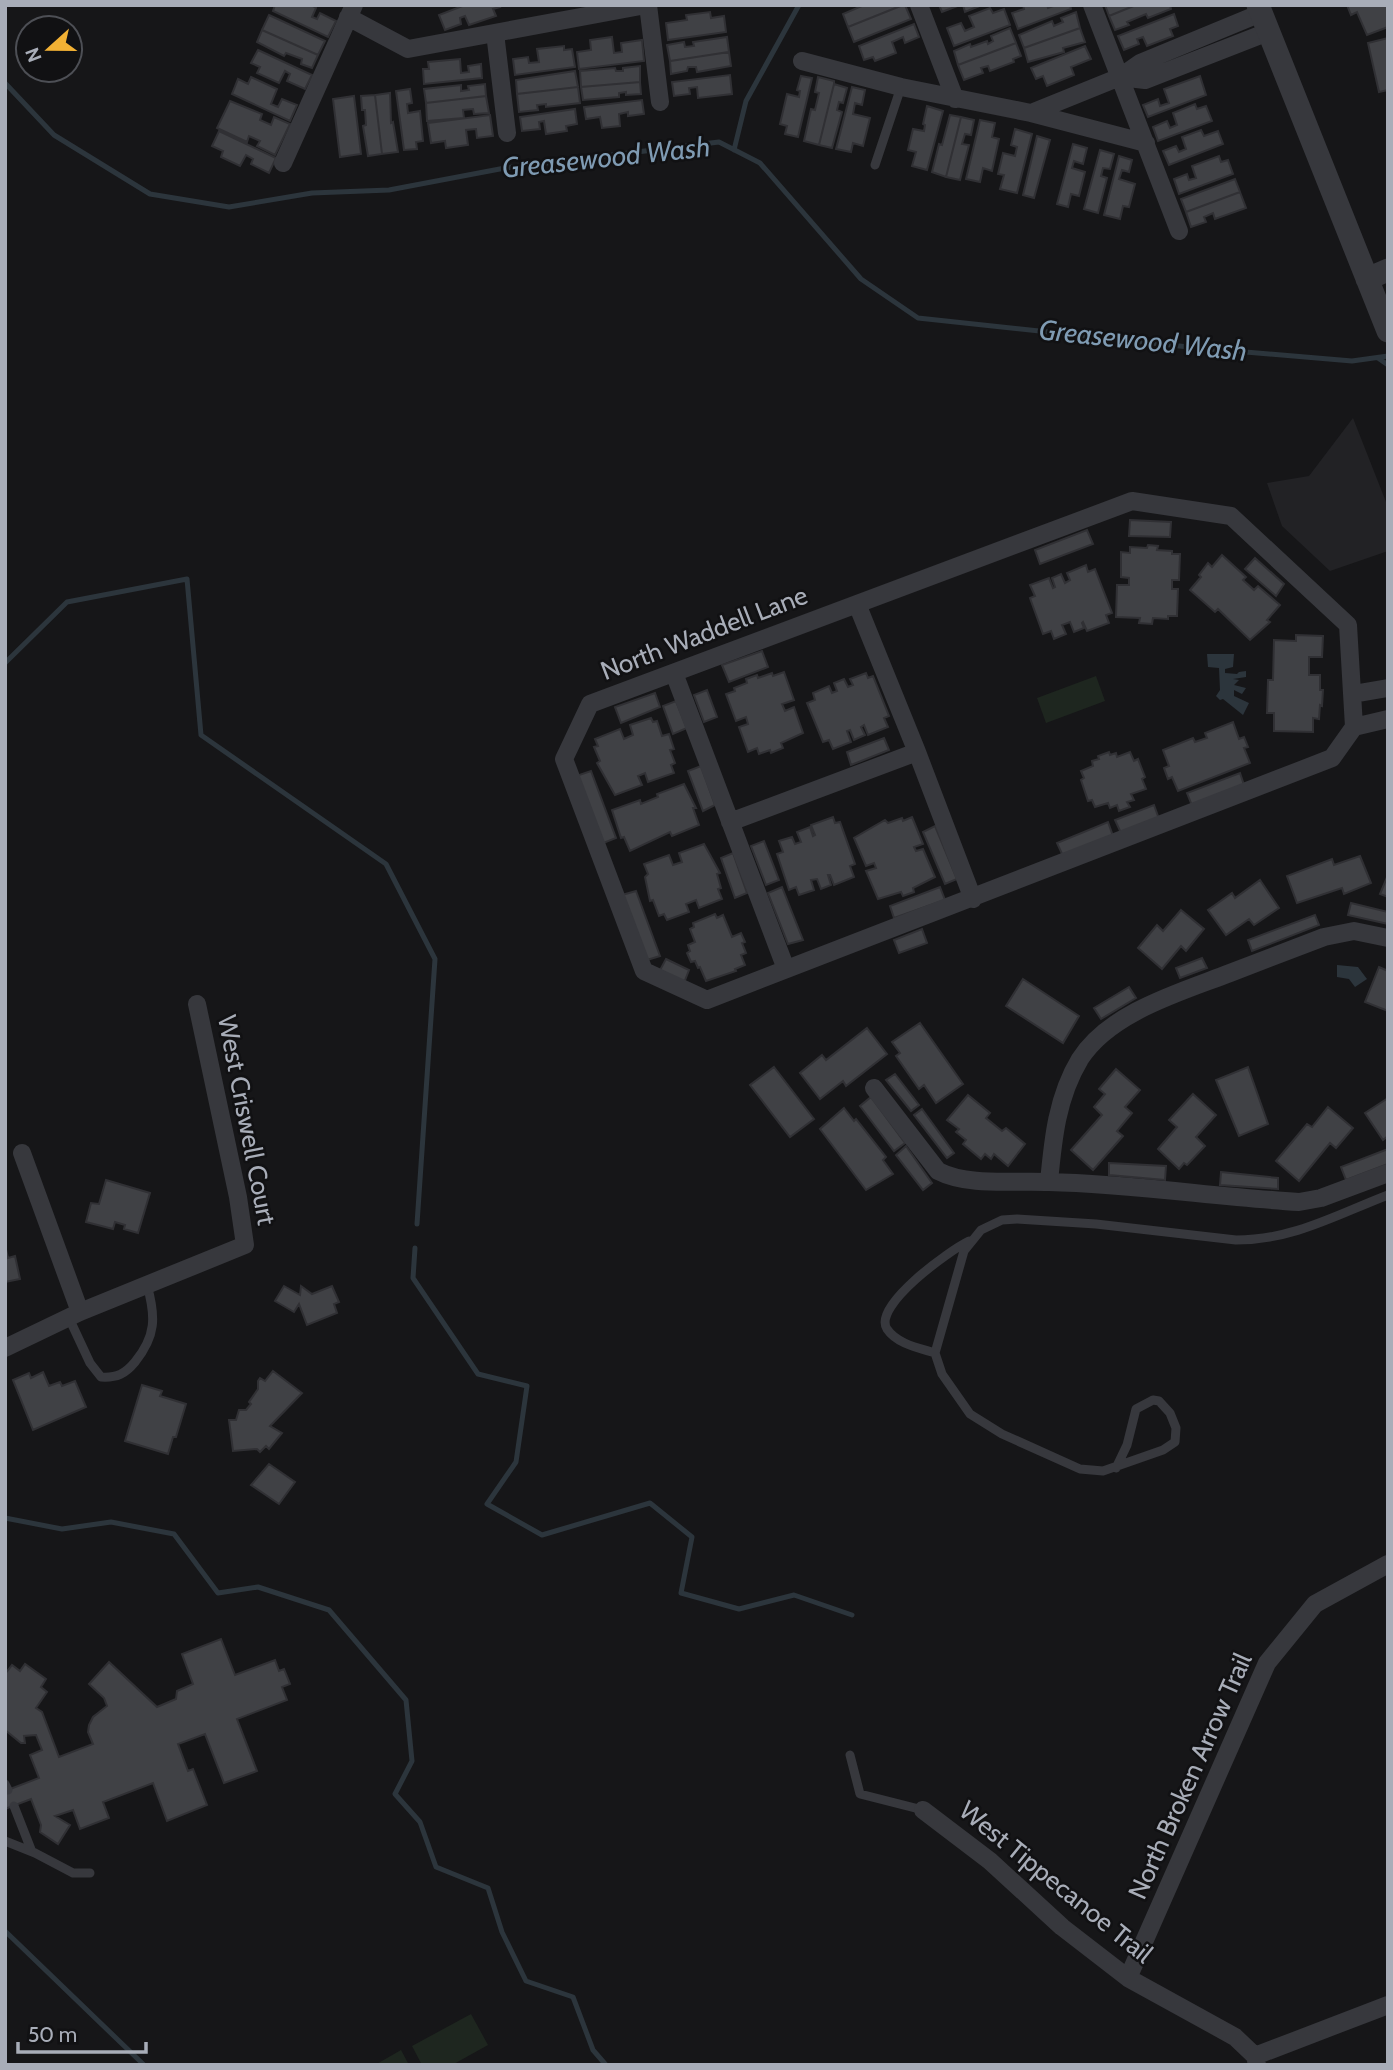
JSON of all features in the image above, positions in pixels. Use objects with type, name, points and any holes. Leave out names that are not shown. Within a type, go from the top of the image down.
[{"type":"street","points":[[283,163],[351,11],[408,49],[495,33],[586,10],[647,5],[660,102]]},
{"type":"street","points":[[919,5],[955,99]]},
{"type":"street","points":[[1092,5],[1179,231]]},
{"type":"street","points":[[1031,113],[1120,77],[1140,63],[1176,58],[1262,17],[1377,274],[1385,324]]},
{"type":"street","points":[[495,33],[507,133]]},
{"type":"street","points":[[802,61],[901,87],[1031,113],[1146,144]]},
{"type":"street","name":"North Waddell Lane","points":[[1132,501],[1231,516],[1348,625],[1354,727],[1332,758],[707,1000],[643,971],[564,759],[590,704],[857,604],[1132,501]]},
{"type":"street","points":[[857,604],[973,899]]},
{"type":"street","points":[[674,673],[786,968]]},
{"type":"street","points":[[1353,694],[1388,688]]},
{"type":"street","points":[[1354,727],[1388,719]]},
{"type":"street","points":[[730,822],[917,752]]},
{"type":"street","points":[[1049,1182],[1055,1127],[1063,1095],[1081,1058],[1103,1035],[1143,1006],[1324,937],[1354,930],[1388,938]]},
{"type":"street","name":"West Criswell Court","points":[[147,1285],[245,1245],[238,1197],[197,1004]]},
{"type":"street","points":[[874,1088],[939,1171],[947,1175],[996,1182],[1049,1182],[1299,1202],[1321,1198],[1388,1173]]},
{"type":"street","points":[[22,1153],[75,1315]]},
{"type":"street","points":[[5,1348],[147,1285]]},
{"type":"street","name":"North Broken Arrow Trail","points":[[1128,1978],[1267,1663],[1315,1604],[1388,1564]]},
{"type":"street","name":"West Tippecanoe Trail","points":[[923,1810],[990,1861],[1062,1927],[1128,1978],[1235,2037],[1256,2060]]},
{"type":"street","points":[[1256,2060],[1388,2005]]},
{"type":"lane","points":[[874,165],[901,87]]},
{"type":"lane","points":[[1116,1468],[1127,1445],[1136,1409],[1146,1402],[1159,1401],[1174,1420],[1175,1442],[1163,1450],[1116,1468],[1104,1471],[1080,1469],[983,1424],[960,1402],[942,1374],[935,1353],[964,1251],[981,1230],[993,1223],[1043,1219],[1236,1240],[1259,1240],[1302,1229],[1388,1195]]},
{"type":"lane","points":[[935,1353],[905,1344],[896,1338],[887,1329],[885,1314],[924,1272],[960,1245],[971,1241]]},
{"type":"lane","points":[[75,1315],[90,1363],[102,1377],[113,1378],[126,1373],[148,1347],[153,1326],[153,1308],[147,1285]]},
{"type":"lane","points":[[850,1755],[860,1794],[923,1810]]},
{"type":"lane","points":[[14,1805],[32,1852]]},
{"type":"lane","points":[[5,1841],[73,1873],[90,1873]]},
{"type":"shaded area","points":[[1353,418],[1388,507],[1388,551],[1330,571],[1282,526],[1267,483],[1309,476]]},
{"type":"shaded area","points":[[1207,654],[1234,654],[1233,667],[1225,669],[1225,673],[1237,674],[1246,671],[1246,677],[1233,679],[1239,680],[1234,685],[1246,688],[1242,694],[1234,690],[1234,696],[1249,703],[1243,715],[1216,696],[1220,690],[1219,668],[1208,667]]},
{"type":"shaded area","points":[[1096,676],[1105,701],[1046,723],[1037,698]]},
{"type":"shaded area","points":[[1337,965],[1358,967],[1367,979],[1355,987],[1349,979],[1337,977]]},
{"type":"shaded area","points":[[471,2014],[488,2045],[452,2065],[422,2065],[412,2046]]},
{"type":"shaded area","points":[[401,2050],[409,2065],[375,2065]]},
{"type":"building","points":[[275,5],[311,5],[316,8],[312,17],[317,19],[320,13],[336,21],[328,37],[273,11]]},
{"type":"building","points":[[465,5],[500,7],[493,9],[496,16],[469,25],[465,16],[460,18],[461,24],[445,30],[439,15]]},
{"type":"building","points":[[864,5],[903,5],[848,27],[843,14]]},
{"type":"building","points":[[903,5],[911,19],[854,42],[848,27]]},
{"type":"building","points":[[939,5],[960,5],[942,12]]},
{"type":"building","points":[[963,5],[982,5],[965,12]]},
{"type":"building","points":[[1023,5],[1047,5],[1048,8],[1070,5],[1071,9],[1018,29],[1012,13],[1024,9]]},
{"type":"building","points":[[1105,5],[1136,5],[1109,16]]},
{"type":"building","points":[[1136,5],[1170,5],[1171,9],[1148,18],[1146,14],[1115,30],[1109,16]]},
{"type":"building","points":[[1347,5],[1387,5],[1388,27],[1367,35],[1357,12],[1351,15]]},
{"type":"building","points":[[990,8],[993,13],[1004,9],[1010,25],[954,46],[947,28],[961,23],[965,31],[974,27],[969,16]]},
{"type":"building","points":[[710,12],[711,18],[724,16],[726,32],[668,40],[666,23],[687,20],[686,15]]},
{"type":"building","points":[[1076,12],[1080,28],[1024,48],[1019,35],[1052,21],[1054,26],[1063,22],[1061,18]]},
{"type":"building","points":[[1174,14],[1178,26],[1170,29],[1173,36],[1147,46],[1143,37],[1137,39],[1139,44],[1124,50],[1118,36]]},
{"type":"building","points":[[269,15],[325,41],[318,55],[262,30]]},
{"type":"building","points":[[914,24],[919,37],[905,43],[903,37],[892,42],[896,53],[875,61],[873,57],[864,60],[859,46]]},
{"type":"building","points":[[1010,28],[1016,43],[958,65],[954,51],[970,44],[971,47],[987,41],[988,44],[993,41],[991,36]]},
{"type":"building","points":[[1080,28],[1085,42],[1063,48],[1064,52],[1028,62],[1024,48]]},
{"type":"building","points":[[262,30],[318,55],[312,68],[301,64],[302,59],[286,53],[284,56],[257,42]]},
{"type":"building","points":[[612,37],[614,53],[622,52],[621,43],[642,40],[644,61],[579,69],[577,52],[591,50],[590,40]]},
{"type":"building","points":[[727,37],[729,52],[670,61],[667,45],[684,42],[685,47],[694,46],[693,42]]},
{"type":"building","points":[[1388,38],[1388,90],[1379,92],[1368,43]]},
{"type":"building","points":[[1016,43],[1021,56],[1013,59],[1014,62],[990,71],[988,66],[981,68],[983,73],[964,80],[958,65]]},
{"type":"building","points":[[564,46],[564,50],[572,49],[575,67],[515,75],[513,59],[528,57],[529,63],[539,62],[537,49]]},
{"type":"building","points":[[1085,46],[1091,59],[1071,67],[1074,75],[1047,86],[1043,76],[1036,79],[1031,68]]},
{"type":"building","points":[[258,50],[312,75],[305,89],[287,81],[290,74],[285,71],[279,83],[257,73],[260,67],[251,63]]},
{"type":"building","points":[[729,52],[731,66],[697,72],[696,67],[688,67],[687,71],[671,74],[670,61]]},
{"type":"building","points":[[460,59],[461,73],[469,72],[468,66],[481,64],[482,78],[424,84],[423,69],[429,69],[428,62]]},
{"type":"building","points":[[640,66],[640,82],[581,87],[580,71],[615,68],[616,71],[623,71],[623,68]]},
{"type":"building","points":[[575,71],[578,87],[517,94],[516,80]]},
{"type":"building","points":[[730,75],[732,94],[698,98],[697,87],[689,88],[690,94],[674,96],[672,82]]},
{"type":"building","points":[[801,76],[812,78],[798,137],[785,134],[787,126],[780,124],[787,94],[799,97],[800,91],[797,90]]},
{"type":"building","points":[[1200,76],[1206,95],[1148,117],[1143,105],[1158,99],[1160,106],[1169,103],[1164,89]]},
{"type":"building","points":[[251,77],[277,89],[271,104],[278,107],[282,99],[297,105],[290,121],[232,94],[238,79],[248,84]]},
{"type":"building","points":[[818,77],[834,81],[819,145],[804,141],[811,109],[815,110],[819,93],[815,92]]},
{"type":"building","points":[[640,82],[641,94],[626,95],[626,92],[619,93],[619,97],[583,100],[581,87]]},
{"type":"building","points":[[485,84],[486,96],[426,103],[424,89],[461,85],[461,91],[469,90],[468,86]]},
{"type":"building","points":[[834,84],[847,88],[843,103],[839,102],[837,110],[842,112],[832,148],[819,145]]},
{"type":"building","points":[[578,87],[580,103],[546,107],[546,104],[537,105],[538,110],[519,112],[517,94]]},
{"type":"building","points":[[852,87],[865,90],[862,105],[855,103],[853,114],[870,118],[863,146],[853,143],[851,152],[836,149]]},
{"type":"building","points":[[410,89],[412,103],[407,104],[408,113],[420,111],[423,141],[416,142],[417,149],[404,150],[396,91]]},
{"type":"building","points":[[390,93],[391,123],[393,122],[398,152],[382,154],[375,95]]},
{"type":"building","points":[[375,95],[382,154],[368,156],[363,126],[366,125],[365,110],[362,110],[361,96]]},
{"type":"building","points":[[354,96],[361,154],[340,157],[333,99]]},
{"type":"building","points":[[486,96],[489,113],[474,114],[473,109],[463,110],[464,118],[427,121],[426,103]]},
{"type":"building","points":[[642,100],[644,114],[619,114],[620,126],[602,128],[600,117],[586,119],[584,107]]},
{"type":"building","points":[[230,101],[262,114],[260,120],[271,125],[274,117],[290,124],[275,155],[257,146],[260,141],[249,136],[247,142],[217,128]]},
{"type":"building","points":[[1195,104],[1197,109],[1206,106],[1212,121],[1158,141],[1153,127],[1167,121],[1170,128],[1177,125],[1173,113]]},
{"type":"building","points":[[927,106],[943,111],[927,170],[912,166],[916,152],[908,150],[913,129],[924,131]]},
{"type":"building","points":[[575,109],[577,124],[566,126],[567,131],[546,134],[544,121],[539,122],[540,129],[522,131],[520,117]]},
{"type":"building","points":[[490,115],[493,136],[477,138],[476,129],[466,130],[468,145],[446,148],[445,141],[431,143],[428,123]]},
{"type":"building","points":[[950,115],[961,117],[946,177],[932,172]]},
{"type":"building","points":[[961,117],[974,120],[971,135],[965,134],[962,144],[969,145],[960,180],[946,177]]},
{"type":"building","points":[[980,120],[995,123],[992,137],[999,139],[992,171],[983,168],[980,182],[966,179]]},
{"type":"building","points":[[1015,129],[1032,134],[1017,193],[1000,189],[1004,175],[998,174],[1003,153],[1015,156],[1017,147],[1011,145]]},
{"type":"building","points":[[1201,130],[1204,136],[1218,131],[1223,144],[1169,165],[1163,151],[1176,146],[1179,152],[1186,149],[1182,137]]},
{"type":"building","points":[[219,131],[276,158],[269,173],[251,164],[253,159],[246,155],[240,166],[221,157],[223,151],[212,146]]},
{"type":"building","points":[[1037,136],[1050,140],[1034,198],[1023,195]]},
{"type":"building","points":[[1073,144],[1087,148],[1083,164],[1074,161],[1072,168],[1085,172],[1079,196],[1071,194],[1068,207],[1057,204]]},
{"type":"building","points":[[1100,150],[1114,154],[1110,169],[1103,168],[1101,176],[1107,178],[1098,213],[1084,209]]},
{"type":"building","points":[[1119,156],[1132,160],[1129,172],[1122,170],[1119,179],[1135,184],[1129,207],[1123,206],[1120,219],[1104,215]]},
{"type":"building","points":[[1219,156],[1221,162],[1228,160],[1233,174],[1179,194],[1174,179],[1187,174],[1189,180],[1196,178],[1192,166]]},
{"type":"building","points":[[1235,179],[1240,192],[1186,212],[1181,199]]},
{"type":"building","points":[[1240,192],[1246,208],[1215,219],[1213,213],[1204,217],[1206,222],[1191,227],[1186,212]]},
{"type":"building","points":[[1130,520],[1171,522],[1170,537],[1129,536]]},
{"type":"building","points":[[1087,530],[1093,544],[1040,564],[1035,550]]},
{"type":"building","points":[[1148,545],[1158,546],[1157,550],[1180,554],[1179,580],[1172,580],[1172,589],[1178,589],[1177,616],[1168,616],[1168,619],[1153,618],[1152,624],[1139,623],[1140,618],[1116,617],[1117,585],[1129,585],[1129,578],[1121,577],[1121,552],[1130,553],[1130,547],[1147,548]]},
{"type":"building","points":[[1222,555],[1246,577],[1243,580],[1254,590],[1258,586],[1280,605],[1267,620],[1270,622],[1250,640],[1218,609],[1215,612],[1190,590],[1208,563],[1212,567]]},
{"type":"building","points":[[1255,558],[1284,584],[1276,596],[1245,569]]},
{"type":"building","points":[[1086,565],[1088,572],[1095,569],[1112,613],[1106,615],[1109,623],[1087,631],[1083,622],[1084,628],[1074,632],[1070,622],[1062,625],[1066,634],[1054,639],[1051,631],[1043,634],[1030,598],[1035,596],[1030,585],[1049,578],[1053,588],[1052,578],[1061,574],[1065,583],[1070,580],[1067,573]]},
{"type":"building","points":[[1296,635],[1323,636],[1322,657],[1309,657],[1309,675],[1320,675],[1322,706],[1320,705],[1319,719],[1313,718],[1313,732],[1274,731],[1274,713],[1267,713],[1268,680],[1273,680],[1274,640],[1296,641]]},
{"type":"building","points":[[762,651],[768,667],[729,682],[722,665]]},
{"type":"building","points":[[784,672],[794,700],[782,704],[785,711],[794,707],[803,733],[781,743],[783,748],[771,753],[770,750],[759,754],[757,748],[748,752],[739,727],[748,724],[746,717],[736,721],[726,694],[747,683],[746,679]]},
{"type":"building","points":[[866,673],[868,678],[873,676],[889,716],[884,718],[888,727],[868,735],[864,725],[861,727],[865,735],[854,740],[850,730],[847,731],[851,742],[833,749],[829,740],[823,742],[807,703],[815,700],[813,693],[829,686],[832,693],[837,691],[834,683],[844,679],[848,687],[853,685],[850,679]]},
{"type":"building","points":[[707,690],[717,717],[704,722],[694,695]]},
{"type":"building","points":[[655,693],[660,707],[621,723],[615,707]]},
{"type":"building","points":[[676,701],[687,728],[673,734],[663,706]]},
{"type":"building","points":[[651,718],[653,722],[657,721],[662,736],[669,734],[674,749],[670,750],[675,763],[671,765],[674,773],[648,782],[645,773],[638,776],[642,785],[615,795],[597,763],[600,761],[594,747],[598,746],[595,739],[620,729],[624,739],[633,735],[630,725]]},
{"type":"building","points":[[1233,722],[1239,739],[1244,737],[1248,747],[1244,748],[1250,763],[1178,791],[1172,777],[1168,779],[1164,768],[1169,766],[1163,750],[1193,738],[1195,742],[1207,738],[1205,733]]},
{"type":"building","points":[[884,738],[889,750],[851,765],[847,752]]},
{"type":"building","points":[[1109,752],[1110,755],[1116,753],[1117,757],[1130,752],[1134,761],[1138,759],[1145,777],[1142,779],[1146,789],[1131,794],[1134,800],[1127,802],[1130,807],[1119,811],[1117,805],[1110,808],[1108,803],[1095,807],[1092,800],[1088,801],[1081,780],[1084,778],[1081,771],[1093,766],[1092,761],[1099,759],[1098,756]]},
{"type":"building","points":[[701,766],[715,805],[703,811],[688,771]]},
{"type":"building","points":[[591,771],[616,838],[601,844],[576,776]]},
{"type":"building","points":[[1240,773],[1245,788],[1193,808],[1187,793]]},
{"type":"building","points":[[684,784],[696,808],[693,808],[699,825],[672,836],[670,832],[630,851],[624,837],[621,838],[612,810],[640,800],[641,804],[658,797],[657,794]]},
{"type":"building","points":[[1154,805],[1159,819],[1121,833],[1115,820]]},
{"type":"building","points":[[833,817],[835,823],[840,822],[855,864],[850,866],[854,877],[834,885],[828,875],[831,885],[821,889],[817,879],[811,880],[814,890],[799,895],[796,887],[789,890],[777,854],[783,852],[779,841],[792,837],[795,844],[801,842],[797,832],[810,827],[813,836],[815,835],[811,825]]},
{"type":"building","points":[[912,817],[923,844],[914,847],[916,851],[923,849],[935,877],[913,888],[914,892],[903,896],[901,892],[878,899],[866,871],[876,868],[874,863],[866,866],[854,838],[885,820],[888,823]]},
{"type":"building","points":[[1108,822],[1113,836],[1063,856],[1057,843]]},
{"type":"building","points":[[935,826],[957,879],[945,884],[923,832]]},
{"type":"building","points":[[764,841],[779,880],[766,885],[751,846]]},
{"type":"building","points":[[704,844],[720,873],[717,874],[721,888],[718,889],[722,899],[699,908],[696,900],[686,904],[689,912],[667,920],[664,914],[659,916],[653,900],[650,901],[645,877],[648,874],[644,864],[669,855],[673,865],[682,862],[679,853]]},
{"type":"building","points":[[733,853],[747,893],[735,898],[721,858]]},
{"type":"building","points":[[1360,856],[1371,883],[1344,894],[1342,888],[1297,903],[1287,876],[1332,859],[1334,865]]},
{"type":"building","points":[[1388,875],[1388,897],[1380,894]]},
{"type":"building","points":[[1260,880],[1279,908],[1254,925],[1249,919],[1226,935],[1208,910],[1232,893],[1235,898]]},
{"type":"building","points":[[782,887],[803,940],[788,944],[768,893]]},
{"type":"building","points":[[940,887],[945,900],[894,918],[890,906]]},
{"type":"building","points":[[636,891],[660,956],[647,960],[622,895]]},
{"type":"building","points":[[1351,903],[1388,912],[1388,924],[1348,915]]},
{"type":"building","points":[[1181,910],[1204,929],[1186,951],[1181,946],[1162,969],[1138,948],[1157,925],[1163,931]]},
{"type":"building","points":[[715,914],[717,918],[723,915],[732,937],[741,933],[745,942],[742,943],[746,953],[741,955],[745,965],[735,969],[736,971],[706,981],[700,967],[698,968],[695,961],[691,962],[687,953],[690,951],[688,945],[695,942],[690,929],[694,927],[693,923]]},
{"type":"building","points":[[1315,915],[1319,925],[1252,951],[1248,940]]},
{"type":"building","points":[[922,929],[927,943],[899,953],[894,940]]},
{"type":"building","points":[[1202,958],[1207,968],[1180,978],[1176,968]]},
{"type":"building","points":[[666,959],[689,970],[684,983],[659,972]]},
{"type":"building","points":[[1379,967],[1388,971],[1388,1011],[1365,1002]]},
{"type":"building","points":[[1023,979],[1079,1016],[1063,1043],[1006,1006]]},
{"type":"building","points":[[1129,987],[1136,998],[1101,1019],[1094,1008]]},
{"type":"building","points":[[920,1023],[963,1084],[936,1103],[924,1085],[919,1089],[896,1056],[900,1053],[892,1042]]},
{"type":"building","points":[[867,1028],[887,1054],[846,1086],[843,1081],[820,1099],[800,1073],[822,1055],[826,1060]]},
{"type":"building","points":[[774,1067],[814,1119],[790,1137],[750,1085]]},
{"type":"building","points":[[1248,1067],[1268,1124],[1239,1136],[1216,1080]]},
{"type":"building","points":[[1116,1069],[1140,1090],[1125,1107],[1132,1113],[1117,1131],[1123,1136],[1093,1170],[1071,1150],[1102,1115],[1094,1107],[1105,1094],[1099,1089]]},
{"type":"building","points":[[895,1074],[919,1105],[911,1111],[886,1080]]},
{"type":"building","points":[[1193,1094],[1216,1115],[1196,1137],[1205,1146],[1187,1165],[1184,1163],[1179,1169],[1158,1149],[1177,1127],[1169,1120]]},
{"type":"building","points":[[968,1095],[990,1113],[986,1118],[1002,1131],[1006,1128],[1025,1144],[1008,1166],[994,1154],[991,1159],[985,1154],[981,1159],[963,1144],[966,1140],[956,1132],[959,1129],[947,1120]]},
{"type":"building","points":[[871,1097],[905,1143],[894,1151],[860,1106]]},
{"type":"building","points":[[1388,1098],[1388,1136],[1383,1140],[1365,1113]]},
{"type":"building","points":[[1328,1107],[1353,1128],[1336,1148],[1330,1143],[1299,1181],[1276,1161],[1307,1124],[1312,1127]]},
{"type":"building","points":[[844,1108],[886,1157],[883,1160],[893,1174],[866,1190],[820,1129]]},
{"type":"building","points":[[922,1109],[954,1153],[947,1158],[914,1115]]},
{"type":"building","points":[[906,1146],[932,1183],[923,1190],[896,1155]]},
{"type":"building","points":[[1388,1149],[1388,1164],[1346,1180],[1341,1167]]},
{"type":"building","points":[[1109,1163],[1166,1166],[1165,1180],[1109,1175]]},
{"type":"building","points":[[1221,1172],[1278,1178],[1278,1189],[1220,1185]]},
{"type":"building","points":[[106,1180],[150,1193],[138,1233],[124,1229],[125,1225],[115,1222],[113,1229],[86,1222],[91,1203],[99,1204]]},
{"type":"building","points":[[5,1245],[8,1258],[15,1256],[20,1279],[5,1282]]},
{"type":"building","points":[[284,1286],[300,1295],[301,1286],[312,1294],[332,1286],[339,1302],[334,1304],[337,1313],[307,1325],[299,1304],[294,1312],[275,1301]]},
{"type":"building","points":[[273,1371],[302,1393],[270,1426],[282,1433],[269,1449],[266,1446],[260,1452],[257,1449],[233,1451],[229,1420],[236,1420],[239,1410],[246,1410],[258,1389],[260,1378],[265,1381]]},
{"type":"building","points":[[43,1372],[49,1386],[60,1382],[62,1386],[75,1381],[86,1407],[33,1430],[13,1380],[29,1373],[31,1378]]},
{"type":"building","points":[[142,1385],[162,1391],[160,1396],[186,1404],[168,1454],[125,1441]]},
{"type":"building","points":[[269,1464],[295,1482],[279,1504],[251,1485]]},
{"type":"building","points":[[221,1639],[235,1675],[275,1660],[279,1671],[284,1669],[290,1684],[282,1687],[287,1700],[237,1719],[257,1771],[224,1783],[205,1734],[178,1744],[188,1771],[193,1769],[207,1805],[167,1821],[153,1783],[103,1802],[109,1818],[80,1829],[73,1810],[55,1816],[70,1825],[58,1844],[40,1832],[41,1825],[31,1799],[5,1809],[5,1791],[39,1778],[30,1755],[42,1750],[36,1735],[24,1736],[25,1743],[21,1743],[5,1730],[5,1674],[12,1665],[20,1671],[25,1664],[46,1679],[41,1687],[47,1692],[36,1708],[42,1712],[59,1757],[93,1744],[88,1732],[89,1725],[93,1717],[107,1706],[104,1698],[89,1684],[109,1662],[157,1707],[176,1699],[177,1691],[193,1684],[182,1654]]},
{"type":"waterway","points":[[734,150],[746,101],[799,5]]},
{"type":"waterway","name":"Greasewood Wash","points":[[5,83],[54,135],[150,194],[229,207],[312,193],[389,190],[505,168],[719,142],[760,163],[861,279],[918,318],[1198,348],[1352,361],[1388,356]]},
{"type":"waterway","points":[[1378,358],[1388,365]]},
{"type":"waterway","points":[[5,663],[67,602],[187,579],[201,735],[386,864],[435,959],[417,1224]]},
{"type":"waterway","points":[[415,1248],[413,1278],[478,1374],[527,1386],[516,1462],[487,1504],[542,1535],[650,1503],[692,1537],[681,1593],[739,1609],[794,1595],[852,1615]]},
{"type":"waterway","points":[[5,1518],[62,1529],[111,1522],[174,1534],[218,1593],[258,1587],[329,1610],[406,1700],[412,1761],[395,1794],[420,1822],[436,1867],[488,1888],[502,1932],[526,1981],[573,1997],[593,2050],[606,2065]]},
{"type":"waterway","points":[[5,1931],[144,2065]]}]
